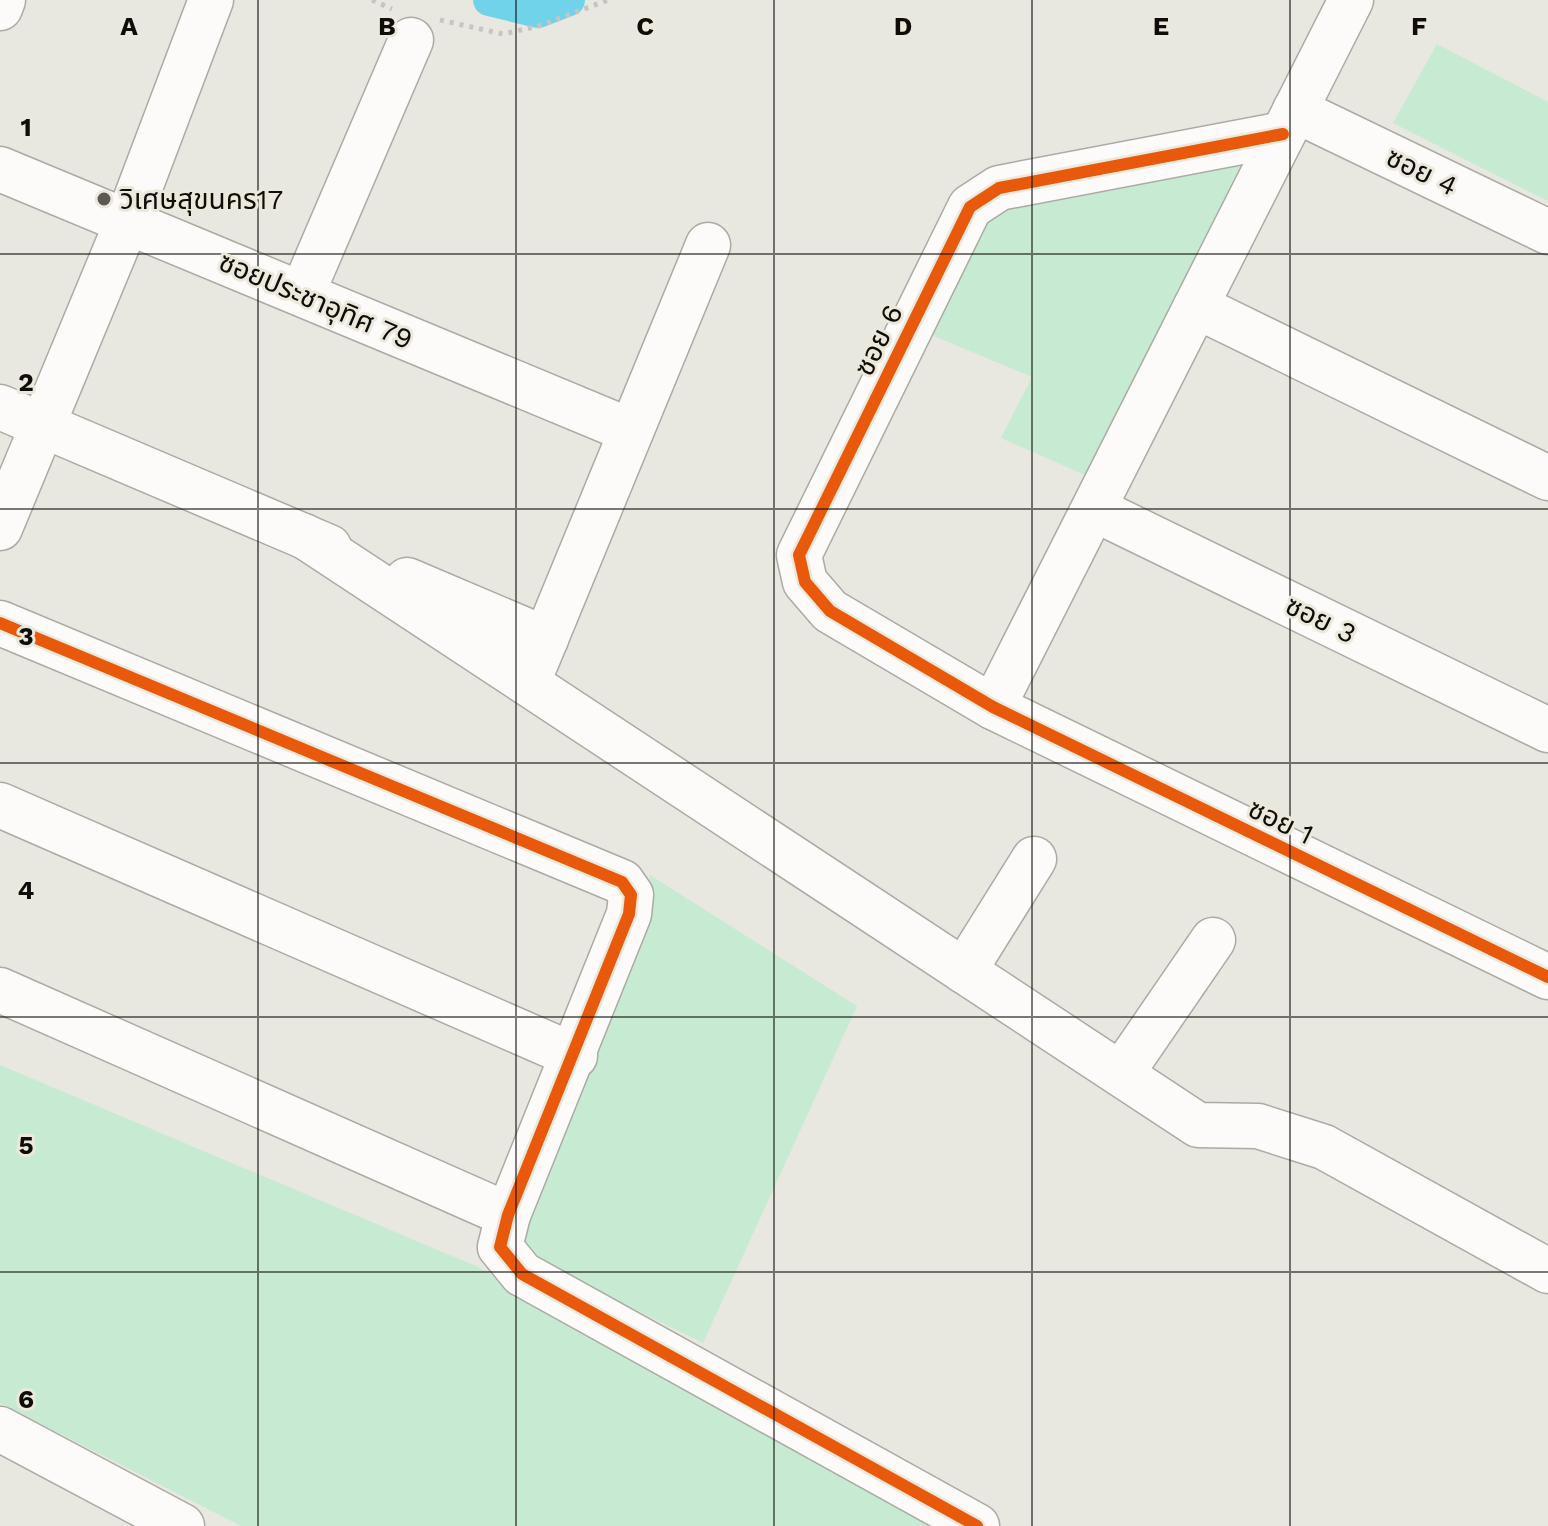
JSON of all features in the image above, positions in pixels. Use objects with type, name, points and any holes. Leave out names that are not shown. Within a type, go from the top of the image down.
[{"type":"street","points":[[0,8],[3,0]]},
{"type":"street","points":[[0,528],[127,222],[211,0]]},
{"type":"street","points":[[993,707],[1351,0]]},
{"type":"street","points":[[302,294],[414,23]]},
{"type":"street","name":"ซอย 4","points":[[1289,122],[1548,232]]},
{"type":"street","name":"ซอย 6","points":[[993,707],[830,611],[805,582],[799,555],[970,207],[999,188],[1289,122]]},
{"type":"street","name":"ซอยประชาอุทิศ 79","points":[[0,169],[631,431]]},
{"type":"street","points":[[528,684],[708,245]]},
{"type":"street","points":[[1196,306],[1548,478]]},
{"type":"street","points":[[0,407],[546,639]]},
{"type":"street","name":"ซอย 3","points":[[1094,509],[1548,730]]},
{"type":"street","points":[[304,536],[1198,1125],[1258,1126],[1324,1147],[1548,1271]]},
{"type":"street","points":[[0,623],[622,882],[631,895],[629,914],[575,1056],[508,1215],[500,1247],[522,1274],[977,1526]]},
{"type":"street","name":"ซอย 1","points":[[993,707],[1548,977]]},
{"type":"street","points":[[0,805],[575,1056]]},
{"type":"street","points":[[964,971],[1034,859]]},
{"type":"street","points":[[1121,1074],[1213,940]]},
{"type":"street","points":[[0,990],[508,1215]]},
{"type":"street","points":[[0,1429],[182,1526]]},
{"type":"path","points":[[372,0],[414,23],[503,34],[539,26],[608,0]]},
{"type":"green space","points":[[1437,44],[1548,102],[1548,201],[1393,123]]},
{"type":"green space","points":[[1248,151],[1085,475],[1001,438],[1032,377],[927,333],[998,201]]},
{"type":"green space","points":[[650,875],[857,1006],[703,1343],[527,1256],[515,1216],[645,918]]},
{"type":"green space","points":[[0,1065],[478,1267],[944,1526],[241,1526],[0,1403]]},
{"type":"waterway","points":[[489,0],[538,12],[569,0]]},
{"type":"cycle path","points":[[1283,134],[999,188],[970,207],[799,555],[805,582],[830,611],[993,707],[1548,977]]},
{"type":"cycle path","points":[[0,623],[622,882],[631,895],[629,914],[508,1215],[500,1247],[522,1274],[977,1526]]},
{"type":"place","name":"วิเศษสุขนคร17","points":[[104,199]]}]
